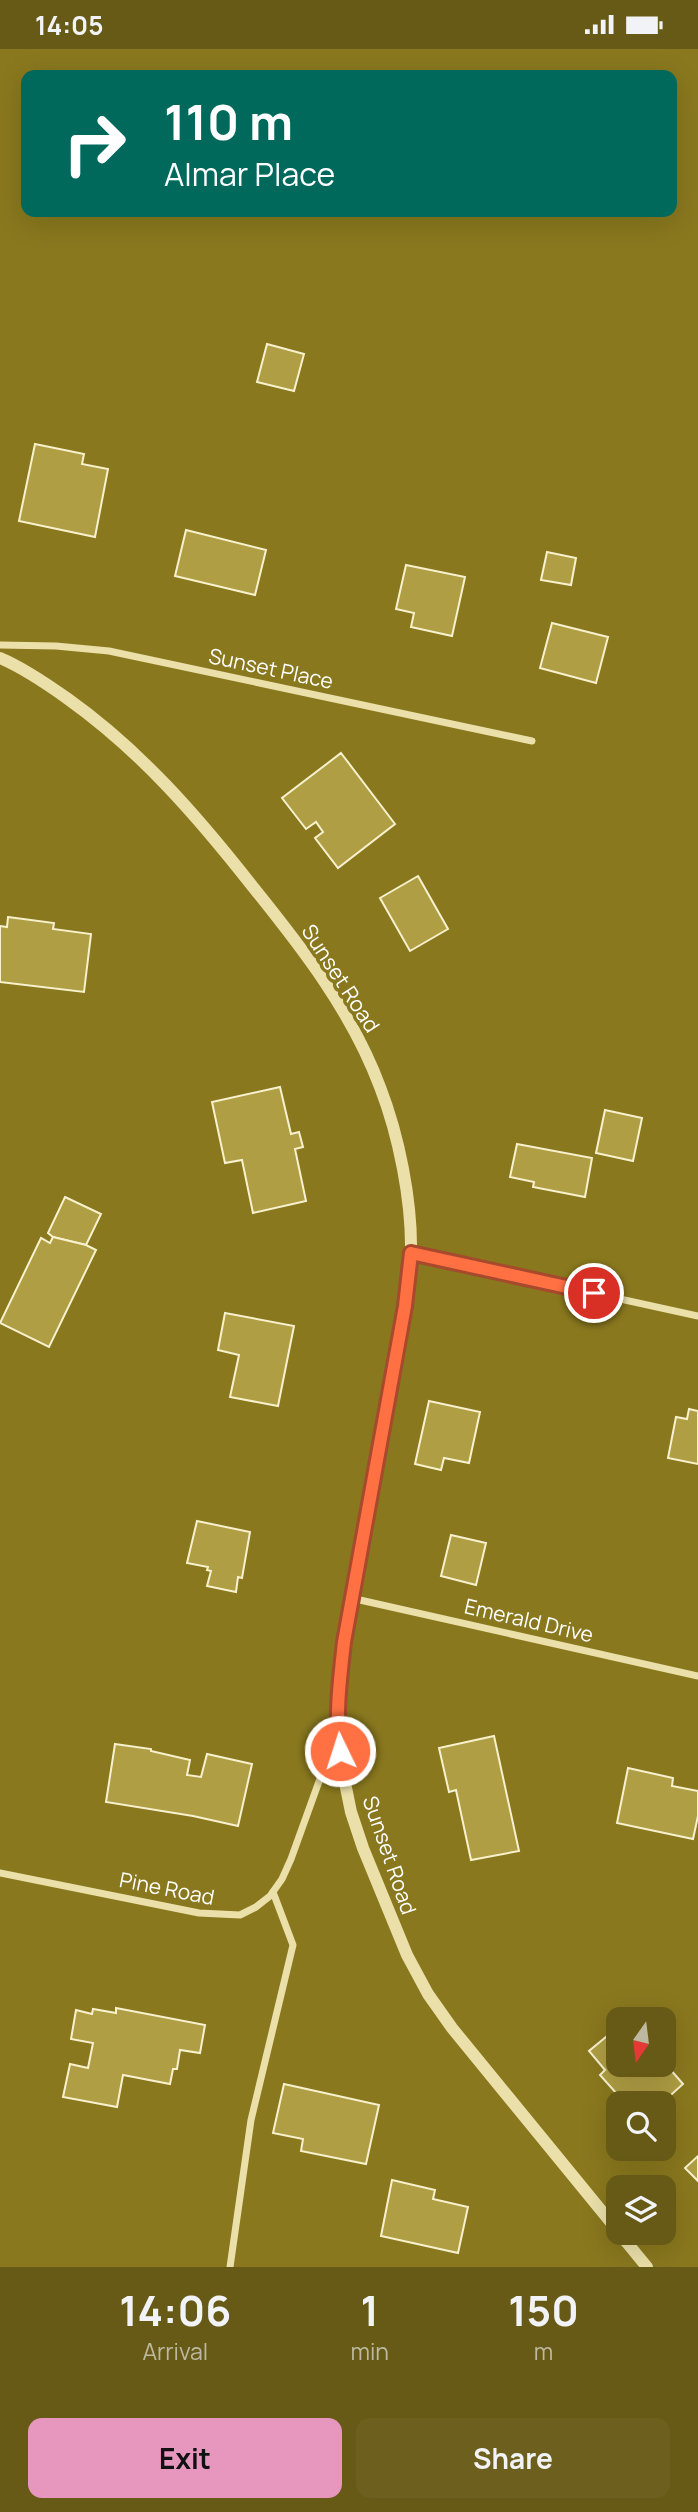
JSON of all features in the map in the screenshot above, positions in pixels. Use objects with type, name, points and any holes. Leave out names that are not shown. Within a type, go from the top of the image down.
[{"type":"street","name":"Sunset Place","points":[[0,645],[56,646],[109,652],[532,741]]},
{"type":"street","name":"Sunset Road","points":[[0,658],[46,684],[85,711],[131,749],[178,795],[275,914],[331,989],[360,1039],[381,1089],[397,1139],[407,1199],[411,1253],[405,1306],[351,1598],[339,1689],[337,1730],[351,1812],[391,1920],[428,1994],[482,2065],[606,2216]]},
{"type":"street","points":[[411,1253],[698,1317]]},
{"type":"street","name":"Emerald Drive","points":[[351,1598],[698,1676]]},
{"type":"street","name":"Pine Road","points":[[0,1873],[221,1916],[240,1915],[256,1907],[273,1892],[291,1859],[337,1730]]},
{"type":"street","points":[[230,2267],[251,2120],[293,1945],[273,1892]]},
{"type":"street","name":"Sunset Road","points":[[629,2245],[647,2267]]},
{"type":"building","points":[[267,344],[304,354],[294,391],[257,382]]},
{"type":"building","points":[[35,444],[84,454],[82,464],[108,469],[95,537],[19,521]]},
{"type":"building","points":[[186,530],[266,550],[255,595],[175,576]]},
{"type":"building","points":[[547,552],[576,558],[571,585],[541,580]]},
{"type":"building","points":[[406,565],[465,577],[452,636],[411,627],[414,613],[396,609]]},
{"type":"building","points":[[552,623],[608,637],[596,683],[540,668]]},
{"type":"building","points":[[341,753],[395,824],[338,868],[315,838],[323,832],[316,822],[306,829],[282,798]]},
{"type":"building","points":[[418,876],[448,929],[410,951],[380,898]]},
{"type":"building","points":[[8,917],[54,923],[53,929],[91,934],[84,992],[0,982],[0,926],[7,927]]},
{"type":"building","points":[[280,1087],[291,1134],[299,1132],[303,1147],[295,1149],[306,1201],[253,1213],[242,1160],[225,1163],[212,1102]]},
{"type":"building","points":[[605,1110],[642,1118],[633,1161],[596,1153]]},
{"type":"building","points":[[517,1144],[592,1158],[585,1197],[533,1187],[534,1182],[510,1177]]},
{"type":"building","points":[[65,1197],[101,1214],[86,1245],[53,1237],[48,1233]]},
{"type":"building","points":[[53,1237],[96,1250],[49,1347],[0,1323],[41,1238],[50,1243]]},
{"type":"building","points":[[225,1313],[294,1326],[278,1406],[230,1397],[239,1355],[218,1350]]},
{"type":"building","points":[[429,1401],[480,1412],[469,1463],[444,1458],[441,1470],[415,1464]]},
{"type":"building","points":[[689,1409],[698,1411],[698,1464],[668,1458],[676,1417],[687,1419]]},
{"type":"building","points":[[197,1521],[250,1532],[242,1578],[238,1577],[236,1592],[207,1586],[211,1571],[207,1570],[208,1567],[187,1563]]},
{"type":"building","points":[[451,1535],[486,1543],[476,1585],[441,1576]]},
{"type":"building","points":[[494,1736],[519,1851],[471,1860],[456,1790],[449,1792],[439,1748]]},
{"type":"building","points":[[115,1744],[151,1749],[190,1760],[187,1775],[201,1777],[207,1754],[252,1764],[238,1826],[106,1802]]},
{"type":"building","points":[[628,1768],[673,1778],[672,1786],[698,1791],[698,1816],[693,1839],[617,1823]]},
{"type":"building","points":[[116,2008],[205,2025],[200,2053],[180,2050],[177,2069],[173,2069],[170,2084],[123,2075],[117,2107],[63,2097],[70,2064],[88,2068],[93,2043],[71,2039],[76,2010],[92,2014],[93,2009],[116,2013]]},
{"type":"building","points":[[606,2037],[606,2077],[676,2076],[683,2084],[675,2091],[614,2091],[600,2075],[605,2070],[589,2051]]},
{"type":"building","points":[[284,2084],[379,2105],[366,2164],[301,2151],[303,2139],[273,2133]]},
{"type":"building","points":[[698,2156],[698,2181],[685,2168]]},
{"type":"building","points":[[392,2180],[435,2190],[433,2199],[468,2207],[458,2253],[381,2236]]},
{"type":"route","points":[[340,1751],[337,1730],[344,1642],[405,1306],[411,1253],[594,1293]]}]
